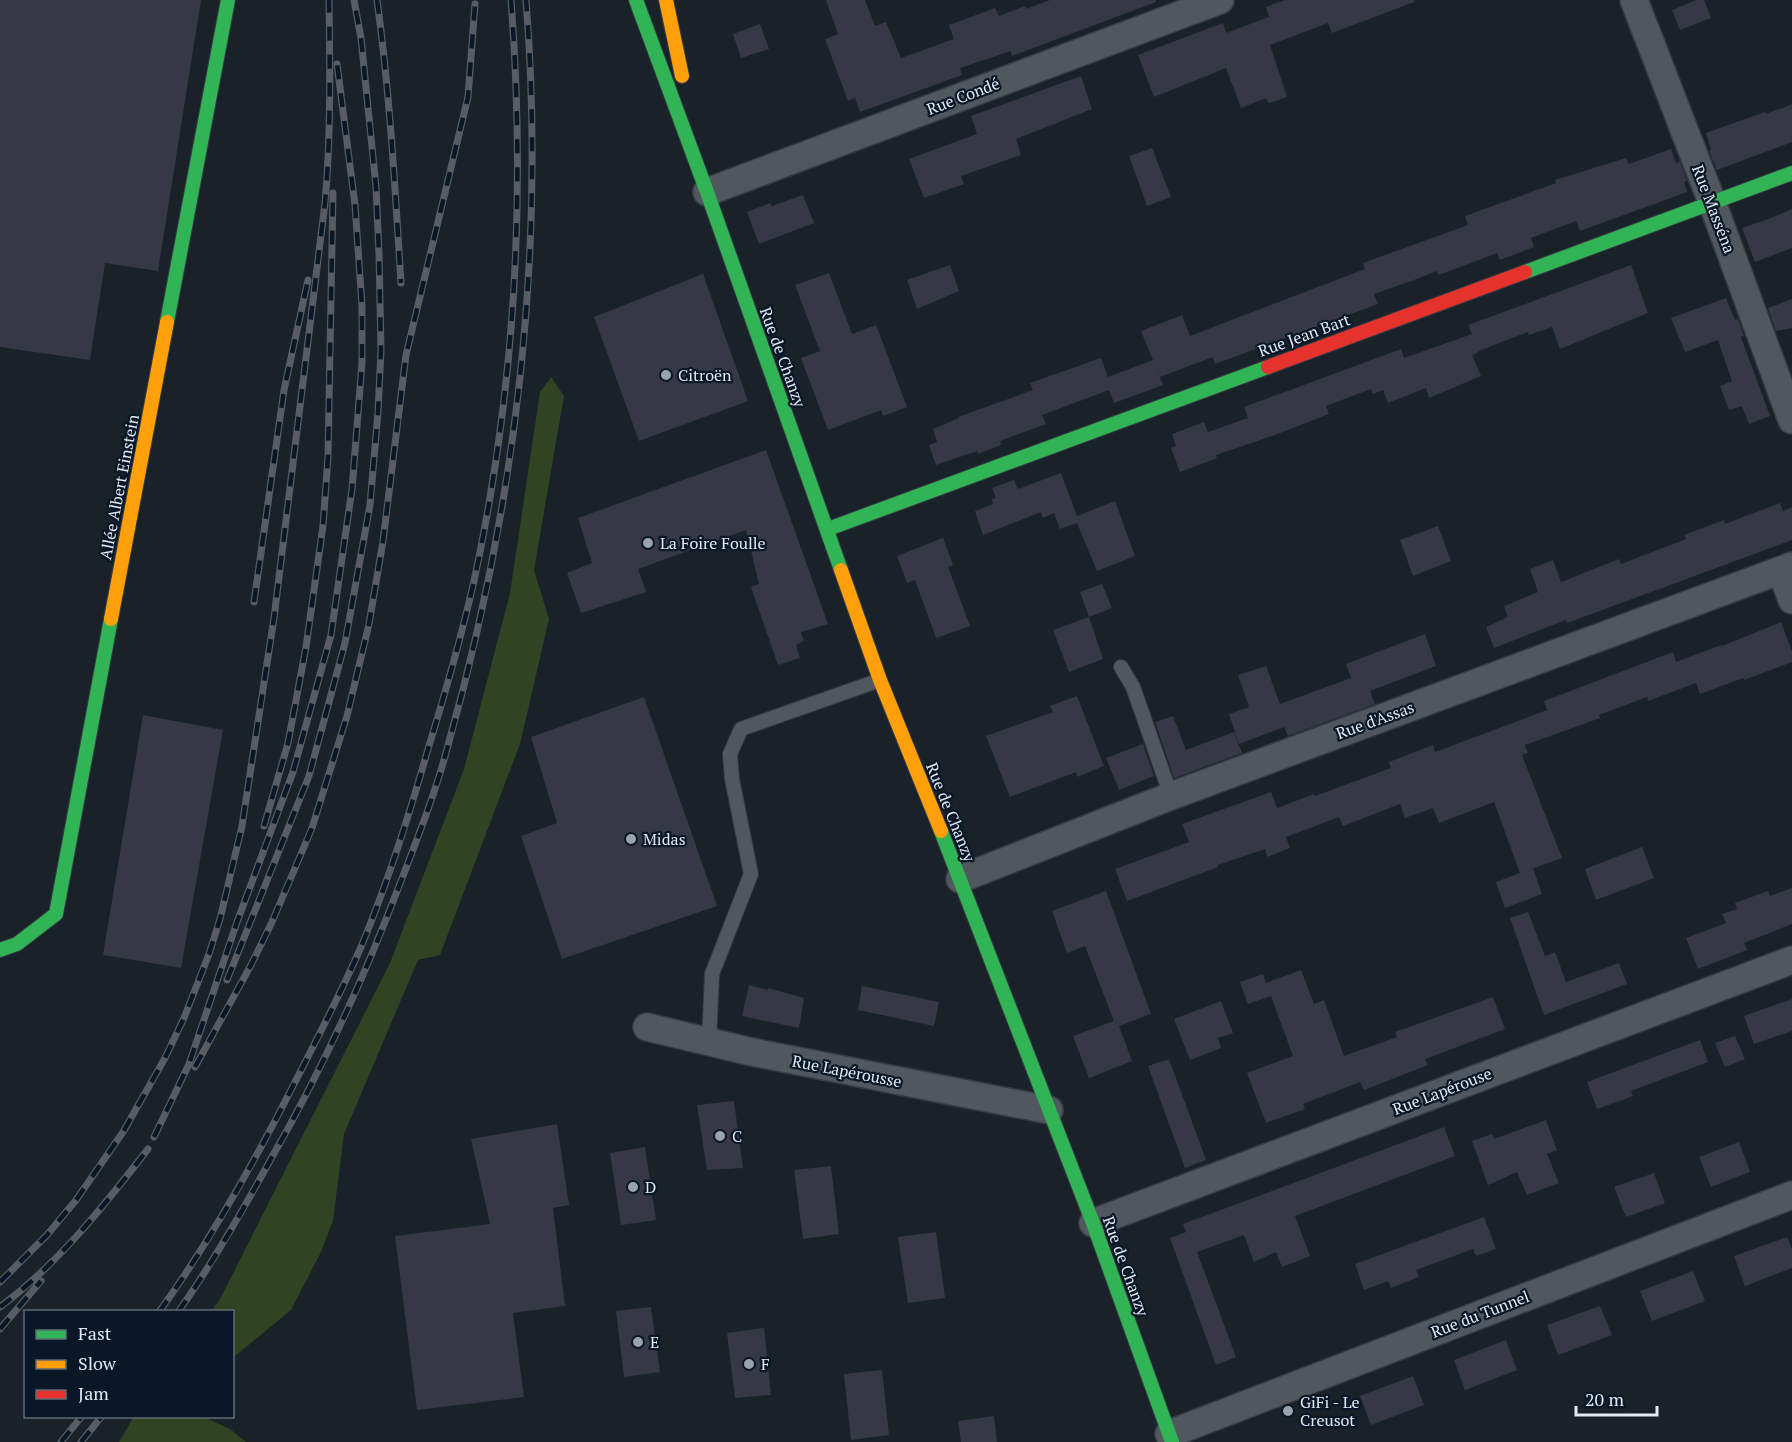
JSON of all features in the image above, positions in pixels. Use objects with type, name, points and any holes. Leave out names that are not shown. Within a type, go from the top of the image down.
[{"type":"street","name":"Allée Albert Einstein","points":[[0,950],[17,945],[56,914],[228,0]]},
{"type":"street","name":"Rue de Chanzy","points":[[636,0],[828,529],[880,680],[960,879],[1093,1223],[1170,1438]]},
{"type":"street","name":"Rue de Chanzy","points":[[666,0],[707,192]]},
{"type":"street","name":"Rue Condé","points":[[707,192],[1220,0]]},
{"type":"street","name":"Rue Masséna","points":[[1634,0],[1712,202],[1792,420]]},
{"type":"street","name":"Rue Jean Bart","points":[[828,529],[1792,173]]},
{"type":"street","points":[[1787,568],[1792,600]]},
{"type":"street","name":"Rue d'Assas","points":[[960,879],[1171,796],[1787,568]]},
{"type":"street","name":"Rue Lapérouse","points":[[1093,1223],[1792,960]]},
{"type":"street","name":"Rue Lapérousse","points":[[647,1027],[752,1052],[1049,1110]]},
{"type":"street","name":"Rue du Tunnel","points":[[1170,1438],[1792,1195]]},
{"type":"lane","points":[[1121,667],[1133,687],[1171,796]]},
{"type":"lane","points":[[709,1042],[712,974],[751,874],[732,778],[730,754],[741,729],[880,680]]},
{"type":"green space","points":[[551,377],[564,396],[534,570],[549,619],[520,744],[440,955],[418,960],[344,1134],[333,1221],[320,1254],[291,1310],[234,1358],[234,1310],[212,1310],[219,1301],[390,963],[464,769],[510,593],[540,392]]},
{"type":"green space","points":[[133,1418],[206,1418],[230,1429],[246,1442],[119,1442]]},
{"type":"building","points":[[0,0],[201,0],[158,271],[105,263],[90,360],[0,347]]},
{"type":"building","points":[[826,0],[865,0],[875,26],[886,22],[901,58],[954,39],[949,25],[995,8],[999,16],[1050,0],[1156,0],[1156,2],[1012,56],[1011,51],[960,68],[962,75],[860,112],[855,98],[848,101],[825,39],[838,34]]},
{"type":"building","points":[[1285,0],[1414,0],[1414,2],[1332,33],[1328,23],[1270,45],[1287,97],[1269,103],[1266,98],[1241,108],[1226,68],[1154,97],[1138,55],[1223,23],[1226,33],[1269,17],[1266,7]]},
{"type":"building","points":[[1696,0],[1704,0],[1711,18],[1680,30],[1672,10]]},
{"type":"building","points":[[760,24],[769,49],[741,58],[733,34]]},
{"type":"building","points":[[1081,76],[1092,109],[1016,139],[1021,155],[961,176],[964,184],[924,198],[909,159],[977,134],[971,116]]},
{"type":"building","points":[[1792,104],[1792,142],[1717,170],[1709,151],[1711,150],[1706,133]]},
{"type":"building","points":[[1152,148],[1171,197],[1147,206],[1129,156]]},
{"type":"building","points":[[1671,149],[1676,163],[1680,162],[1687,181],[1684,182],[1687,192],[1580,231],[1576,221],[1531,238],[1534,247],[1500,260],[1497,253],[1439,275],[1437,271],[1374,294],[1378,304],[1215,364],[1213,357],[1160,377],[1141,331],[1182,315],[1190,336],[1365,269],[1363,263],[1468,225],[1465,216],[1556,183],[1555,180],[1626,158],[1629,164]]},
{"type":"building","points":[[803,195],[814,223],[759,244],[747,212],[770,203],[772,206]]},
{"type":"building","points":[[1792,209],[1792,248],[1755,262],[1742,228]]},
{"type":"building","points":[[950,265],[959,291],[917,309],[907,280]]},
{"type":"building","points":[[1631,265],[1648,313],[1560,349],[1552,327],[1529,335],[1528,332],[1472,355],[1481,376],[1429,398],[1426,388],[1388,403],[1383,390],[1373,394],[1371,389],[1326,406],[1329,414],[1216,455],[1217,458],[1180,472],[1171,448],[1176,446],[1172,434],[1204,422],[1208,432],[1248,418],[1244,407],[1401,349],[1404,358],[1472,334],[1468,325]]},
{"type":"building","points":[[829,273],[852,334],[876,325],[907,407],[883,416],[881,410],[828,430],[801,358],[820,351],[795,285]]},
{"type":"building","name":"Citroën","points":[[703,274],[748,401],[639,441],[594,317]]},
{"type":"building","points":[[1726,298],[1735,320],[1738,319],[1744,336],[1741,337],[1770,416],[1749,424],[1742,406],[1729,410],[1720,386],[1732,381],[1718,340],[1685,352],[1671,318]]},
{"type":"building","points":[[1792,299],[1792,328],[1776,331],[1768,308]]},
{"type":"building","points":[[1101,358],[1108,377],[1153,360],[1163,385],[1114,403],[1109,390],[1042,415],[1046,424],[1000,441],[1001,445],[978,454],[977,451],[936,465],[929,445],[937,442],[933,429],[958,417],[1033,390],[1030,383]]},
{"type":"building","name":"La Foire Foulle","points":[[766,450],[828,624],[801,632],[804,641],[796,645],[800,658],[778,665],[751,587],[759,584],[746,530],[638,569],[646,592],[581,613],[567,573],[592,563],[578,518]]},
{"type":"building","points":[[1061,473],[1077,516],[1115,501],[1135,556],[1097,571],[1077,523],[1060,529],[1054,513],[1043,518],[1041,512],[983,535],[975,511],[993,504],[992,499],[996,498],[992,488],[1014,480],[1018,489]]},
{"type":"building","points":[[1780,503],[1783,511],[1792,507],[1792,540],[1494,648],[1486,627],[1508,617],[1504,606],[1538,592],[1530,569],[1553,560],[1561,582],[1619,559],[1621,564],[1686,539],[1684,535],[1724,520],[1725,524]]},
{"type":"building","points":[[1438,526],[1451,561],[1413,576],[1400,540]]},
{"type":"building","points":[[943,538],[953,565],[948,567],[970,626],[936,638],[915,580],[907,583],[897,556]]},
{"type":"building","points":[[1102,584],[1112,608],[1089,617],[1080,592]]},
{"type":"building","points":[[1089,617],[1103,659],[1069,672],[1053,630]]},
{"type":"building","points":[[1781,622],[1792,651],[1792,662],[1700,694],[1696,683],[1648,701],[1647,697],[1599,715],[1600,718],[1525,745],[1528,753],[1522,755],[1562,858],[1520,873],[1494,802],[1439,823],[1433,808],[1405,818],[1400,804],[1343,826],[1339,817],[1286,837],[1290,848],[1267,857],[1265,849],[1127,901],[1115,869],[1189,842],[1182,824],[1271,792],[1277,808],[1314,794],[1315,796],[1391,768],[1389,762],[1433,745],[1435,752],[1547,710],[1544,701],[1673,652],[1676,662]]},
{"type":"building","points":[[1425,634],[1436,666],[1370,691],[1375,704],[1288,736],[1284,727],[1239,744],[1229,714],[1249,707],[1238,675],[1266,666],[1280,704],[1351,678],[1346,664]]},
{"type":"building","points":[[1077,696],[1104,766],[1077,777],[1076,772],[1010,797],[986,736],[1053,712],[1050,706]]},
{"type":"building","points":[[644,697],[717,906],[562,959],[521,836],[557,823],[531,737]]},
{"type":"building","points":[[143,715],[223,730],[181,968],[103,955]]},
{"type":"building","points":[[1173,716],[1186,750],[1234,732],[1242,753],[1174,778],[1155,722]]},
{"type":"building","points":[[1143,744],[1154,776],[1119,790],[1106,758]]},
{"type":"building","points":[[1642,847],[1654,878],[1596,900],[1585,869]]},
{"type":"building","points":[[1533,868],[1542,894],[1505,908],[1496,882]]},
{"type":"building","points":[[1792,888],[1792,924],[1744,943],[1747,950],[1698,969],[1686,938],[1726,923],[1722,914],[1737,909],[1735,903],[1768,891],[1770,896]]},
{"type":"building","points":[[1106,891],[1151,1014],[1119,1026],[1132,1061],[1089,1078],[1073,1036],[1114,1021],[1085,946],[1067,953],[1052,911]]},
{"type":"building","points":[[1528,912],[1545,956],[1555,952],[1566,982],[1619,963],[1627,984],[1544,1015],[1510,918]]},
{"type":"building","points":[[1301,970],[1314,1004],[1324,1000],[1344,1056],[1397,1037],[1395,1032],[1493,997],[1505,1029],[1425,1059],[1428,1065],[1364,1090],[1360,1082],[1303,1104],[1305,1109],[1266,1123],[1247,1073],[1293,1056],[1271,996],[1248,1004],[1240,982],[1263,974],[1266,983]]},
{"type":"building","points":[[749,985],[804,998],[799,1028],[742,1016]]},
{"type":"building","points":[[862,986],[939,1002],[934,1026],[858,1010]]},
{"type":"building","points":[[1792,999],[1792,1031],[1754,1044],[1744,1016]]},
{"type":"building","points":[[1221,1001],[1233,1033],[1218,1038],[1221,1048],[1190,1060],[1174,1019]]},
{"type":"building","points":[[1735,1036],[1745,1059],[1725,1067],[1715,1043]]},
{"type":"building","points":[[1700,1040],[1708,1062],[1631,1091],[1633,1096],[1597,1109],[1587,1082]]},
{"type":"building","points":[[1169,1059],[1206,1160],[1185,1168],[1148,1066]]},
{"type":"building","name":"C","points":[[734,1101],[743,1168],[707,1170],[697,1105]]},
{"type":"building","points":[[1546,1120],[1557,1150],[1547,1154],[1559,1183],[1527,1195],[1517,1172],[1488,1185],[1472,1141],[1492,1134],[1494,1139]]},
{"type":"building","points":[[557,1124],[569,1205],[553,1208],[565,1306],[513,1313],[524,1397],[417,1410],[395,1236],[490,1224],[471,1139]]},
{"type":"building","points":[[1444,1127],[1455,1156],[1295,1216],[1310,1256],[1282,1267],[1276,1252],[1254,1262],[1244,1235],[1197,1252],[1236,1357],[1216,1365],[1170,1238],[1186,1232],[1183,1224]]},
{"type":"building","points":[[1739,1142],[1750,1172],[1711,1187],[1699,1157]]},
{"type":"building","name":"D","points":[[645,1147],[656,1220],[621,1225],[610,1153]]},
{"type":"building","points":[[831,1166],[839,1234],[803,1239],[794,1170]]},
{"type":"building","points":[[1654,1173],[1665,1203],[1626,1217],[1614,1187]]},
{"type":"building","points":[[1484,1217],[1496,1249],[1476,1256],[1473,1249],[1416,1270],[1419,1277],[1391,1288],[1388,1281],[1364,1290],[1355,1264]]},
{"type":"building","points":[[936,1232],[945,1298],[908,1303],[898,1237]]},
{"type":"building","points":[[1787,1237],[1792,1249],[1792,1268],[1745,1286],[1734,1256]]},
{"type":"building","points":[[1693,1271],[1705,1301],[1652,1321],[1640,1291]]},
{"type":"building","points":[[1600,1306],[1612,1335],[1558,1355],[1547,1325]]},
{"type":"building","name":"E","points":[[651,1307],[660,1372],[624,1377],[616,1311]]},
{"type":"building","name":"F","points":[[764,1328],[771,1395],[735,1398],[727,1333]]},
{"type":"building","points":[[1506,1340],[1517,1370],[1465,1390],[1454,1360]]},
{"type":"building","points":[[882,1370],[889,1435],[851,1440],[844,1374]]},
{"type":"building","points":[[1413,1376],[1424,1405],[1371,1425],[1360,1396]]},
{"type":"building","points":[[994,1416],[997,1442],[961,1442],[958,1421]]},
{"type":"railway","points":[[0,1282],[47,1235],[76,1200],[123,1132],[165,1058],[184,1018],[220,919],[242,826],[274,618],[325,203],[329,127],[329,0]]},
{"type":"railway","points":[[227,980],[309,776],[345,643],[370,505],[381,350],[379,254],[376,187],[361,38],[354,0]]},
{"type":"railway","points":[[377,0],[389,106],[401,283]]},
{"type":"railway","points":[[160,1310],[214,1229],[247,1172],[337,999],[371,923],[398,849],[447,687],[474,581],[488,509],[508,365],[517,219],[517,146],[511,0]]},
{"type":"railway","points":[[179,1310],[239,1216],[326,1056],[387,916],[426,815],[447,749],[471,657],[491,565],[508,471],[520,378],[528,284],[532,189],[531,95],[526,0]]},
{"type":"railway","points":[[195,1067],[272,922],[312,828],[347,716],[369,624],[383,541],[406,355],[468,97],[475,4]]},
{"type":"railway","points":[[154,1137],[189,1064],[237,922],[293,772],[331,635],[352,489],[362,363],[362,306],[355,205],[337,64]]},
{"type":"railway","points":[[264,826],[288,743],[306,647],[323,526],[328,457],[333,193]]},
{"type":"railway","points":[[254,602],[284,390],[308,280]]},
{"type":"railway","points":[[0,1307],[61,1253],[97,1213],[148,1149]]},
{"type":"railway","points":[[0,1329],[41,1281]]},
{"type":"railway","points":[[61,1442],[80,1418]]},
{"type":"railway","points":[[81,1442],[100,1418]]},
{"type":"traffic: fast","points":[[167,322],[228,0]]},
{"type":"traffic: fast","points":[[636,0],[707,192],[841,570]]},
{"type":"traffic: fast","points":[[1525,272],[1792,173]]},
{"type":"traffic: fast","points":[[828,529],[1268,367]]},
{"type":"traffic: fast","points":[[0,950],[17,944],[56,914],[111,619]]},
{"type":"traffic: fast","points":[[941,831],[1093,1223],[1172,1442]]},
{"type":"traffic: slow","points":[[666,0],[682,76]]},
{"type":"traffic: slow","points":[[111,619],[167,322]]},
{"type":"traffic: slow","points":[[841,570],[880,680],[941,831]]},
{"type":"traffic: jam","points":[[1268,367],[1525,272]]},
{"type":"place","name":"Citroën","points":[[666,375]]},
{"type":"place","name":"La Foire Foulle","points":[[648,543]]},
{"type":"place","name":"Midas","points":[[631,839]]},
{"type":"place","name":"C","points":[[720,1136]]},
{"type":"place","name":"D","points":[[633,1187]]},
{"type":"place","name":"E","points":[[638,1342]]},
{"type":"place","name":"F","points":[[749,1364]]},
{"type":"place","name":"GiFi - Le Creusot","points":[[1288,1411]]}]
